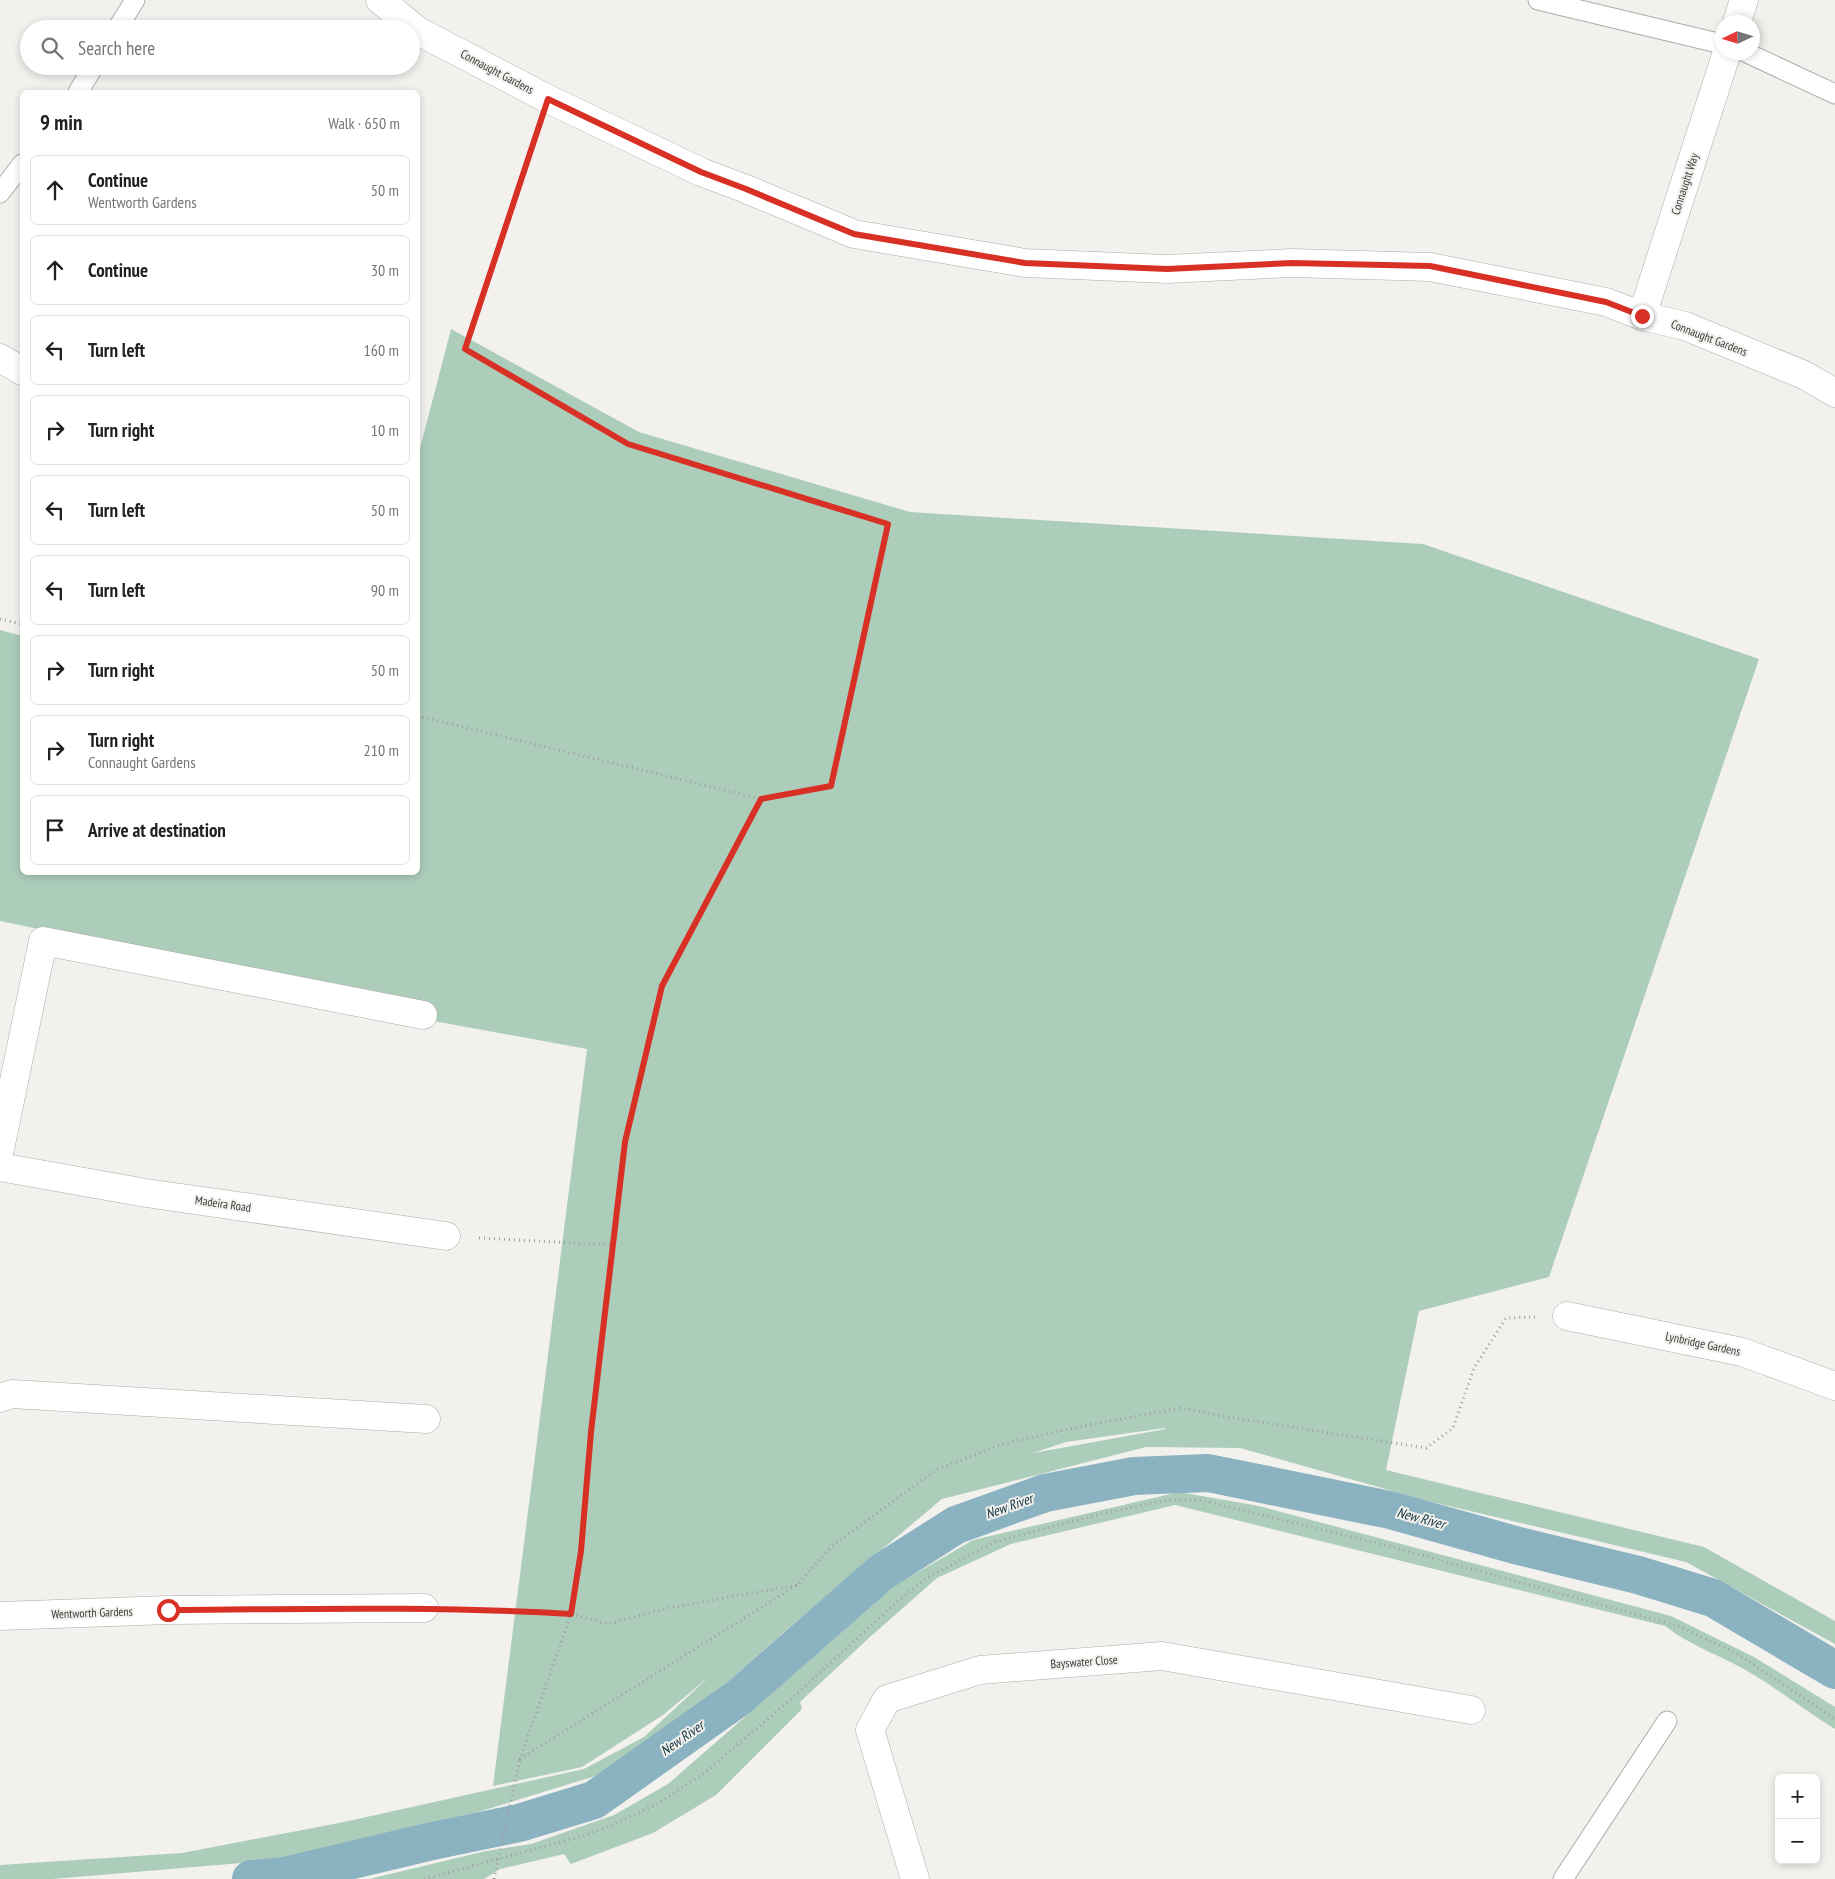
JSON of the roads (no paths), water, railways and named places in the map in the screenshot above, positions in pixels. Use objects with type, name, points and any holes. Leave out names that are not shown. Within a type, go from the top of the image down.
[{"type":"street","name":"Connaught Gardens","points":[[380,0],[405,20]]},
{"type":"street","points":[[1739,15],[1744,0]]},
{"type":"street","name":"Connaught Gardens","points":[[420,32],[548,99],[701,172],[854,234],[1025,263],[1167,269],[1292,263],[1430,266],[1606,302],[1642,316],[1685,326],[1804,375],[1835,393]]},
{"type":"street","name":"Connaught Way","points":[[1642,316],[1724,60]]},
{"type":"street","points":[[0,358],[20,371]]},
{"type":"street","points":[[0,1149],[43,941],[422,1015]]},
{"type":"street","name":"Madeira Road","points":[[0,1167],[146,1193],[446,1236]]},
{"type":"street","name":"Lynbridge Gardens","points":[[1567,1316],[1742,1352],[1835,1386]]},
{"type":"street","points":[[0,1398],[12,1394],[426,1419]]},
{"type":"street","name":"Wentworth Gardens","points":[[0,1616],[168,1610],[424,1608]]},
{"type":"street","name":"Bayswater Close","points":[[915,1879],[870,1730],[887,1699],[980,1670],[1162,1656],[1471,1710]]},
{"type":"lane","points":[[123,20],[135,0]]},
{"type":"lane","points":[[1538,0],[1715,42]]},
{"type":"lane","points":[[1760,59],[1835,94]]},
{"type":"lane","points":[[79,90],[88,75]]},
{"type":"lane","points":[[0,193],[20,167]]},
{"type":"lane","points":[[1563,1879],[1667,1721]]},
{"type":"waterway","name":"New River","points":[[251,1879],[285,1876],[428,1842],[519,1823],[594,1800],[738,1698],[882,1572],[956,1525],[1045,1493],[1134,1476],[1208,1473],[1390,1510],[1515,1545],[1638,1575],[1713,1598],[1835,1670]]}]
